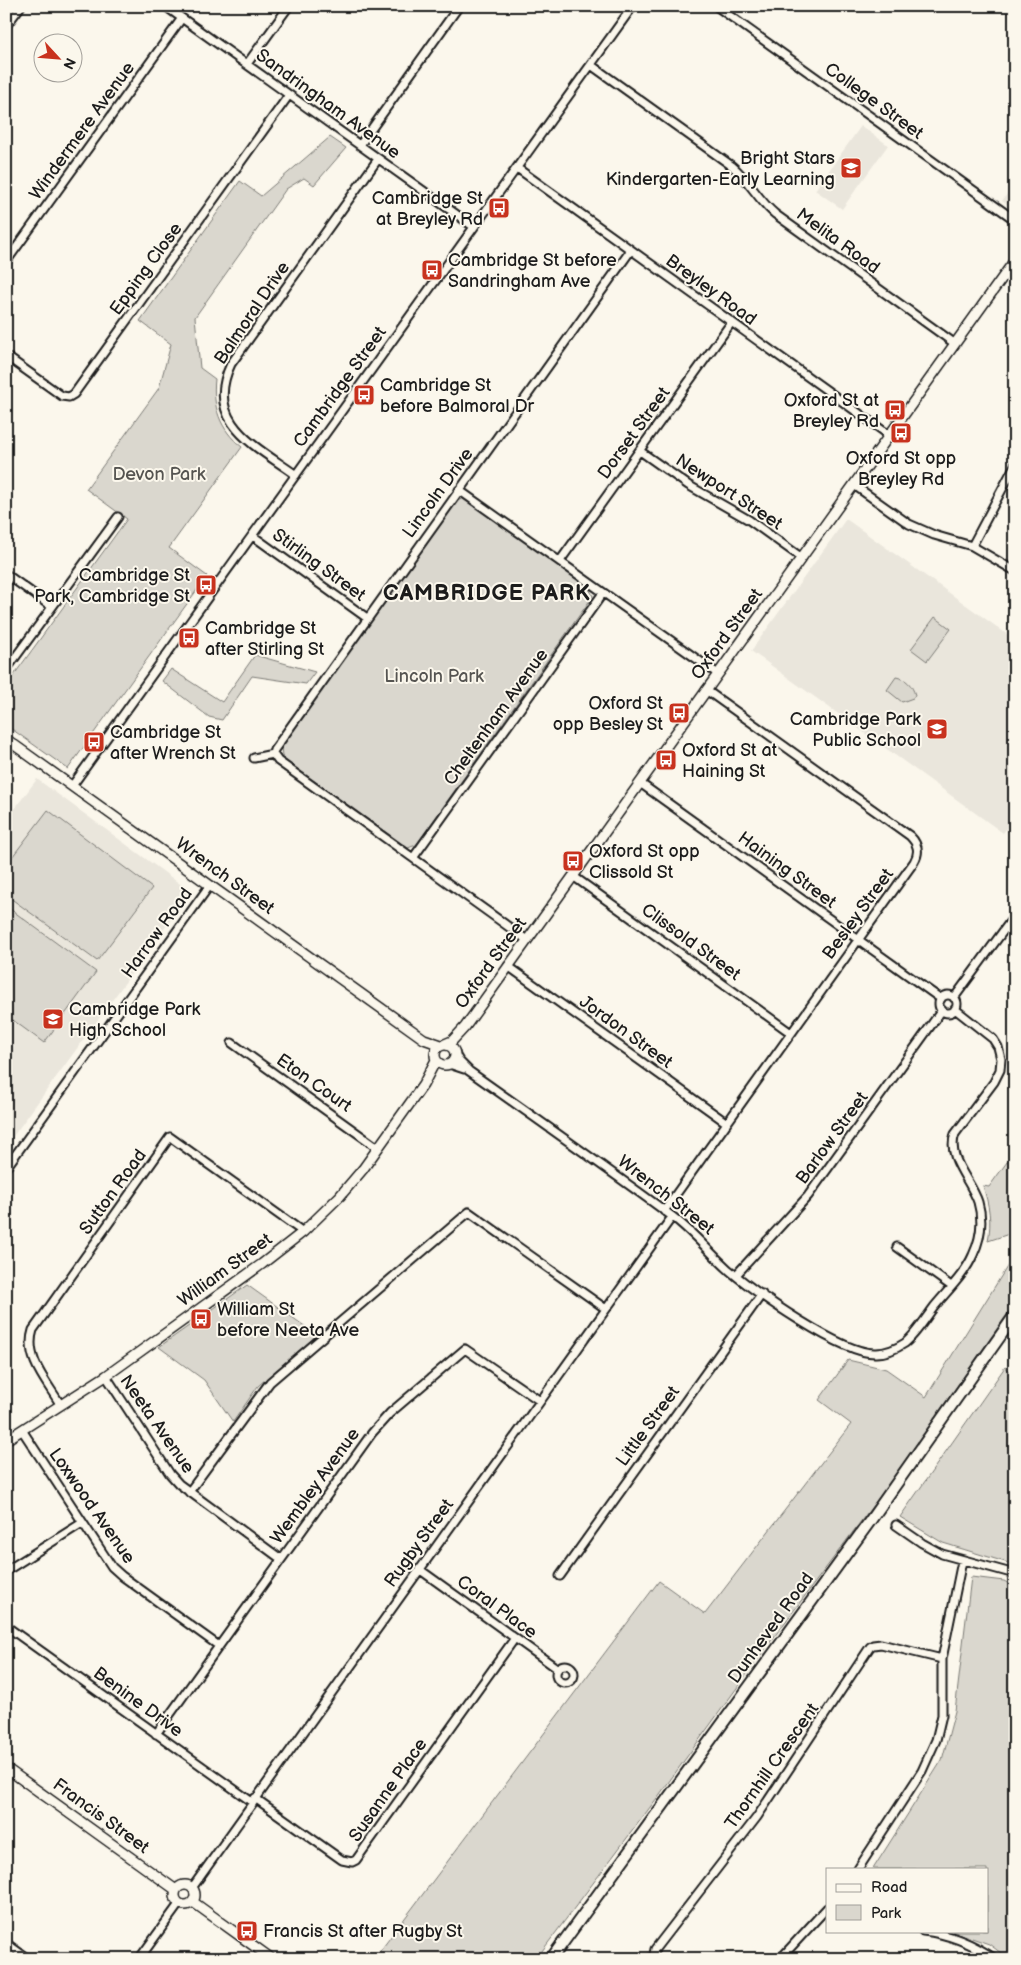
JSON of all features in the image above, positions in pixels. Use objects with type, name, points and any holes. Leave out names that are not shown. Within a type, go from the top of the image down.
[{"type":"main road","name":"Dunheved Road","points":[[551,1959],[879,1508],[1015,1315]]},
{"type":"street","points":[[6,26],[21,6]]},
{"type":"street","name":"Sandringham Avenue","points":[[165,6],[474,228]]},
{"type":"street","points":[[247,64],[289,6]]},
{"type":"street","points":[[360,145],[459,6]]},
{"type":"street","name":"Cambridge Street","points":[[72,786],[632,6]]},
{"type":"street","name":"College Street","points":[[716,6],[1015,220]]},
{"type":"street","name":"Windermere Avenue","points":[[6,262],[182,18]]},
{"type":"street","name":"Melita Road","points":[[591,65],[737,170],[775,214],[954,343]]},
{"type":"street","name":"Epping Close","points":[[6,356],[62,396],[69,397],[74,394],[289,95]]},
{"type":"street","name":"Balmoral Drive","points":[[296,475],[247,440],[232,424],[227,416],[224,402],[225,379],[231,364],[378,159]]},
{"type":"street","name":"Breyley Road","points":[[516,168],[889,435]]},
{"type":"street","name":"Lincoln Drive","points":[[273,754],[276,746],[631,250]]},
{"type":"street","name":"Oxford Street","points":[[445,1054],[452,1041],[465,1027],[1015,260]]},
{"type":"street","name":"Dorset Street","points":[[560,561],[731,323]]},
{"type":"street","name":"Newport Street","points":[[640,451],[688,485],[749,520],[802,558]]},
{"type":"street","points":[[972,546],[1015,465]]},
{"type":"street","points":[[854,486],[909,524],[934,535],[972,546],[1015,570]]},
{"type":"street","points":[[459,490],[718,674]]},
{"type":"street","points":[[6,670],[118,517]]},
{"type":"street","name":"Stirling Street","points":[[253,536],[367,618]]},
{"type":"street","points":[[6,574],[52,607]]},
{"type":"street","name":"Cheltenham Avenue","points":[[413,858],[603,593]]},
{"type":"street","name":"Besley Street","points":[[664,1211],[918,854],[916,844],[910,836],[706,690]]},
{"type":"street","name":"Wrench Street","points":[[6,739],[672,1216],[736,1275],[814,1328],[853,1348],[871,1353],[889,1351],[906,1342],[951,1286]]},
{"type":"street","points":[[254,758],[273,754],[275,759],[284,766],[527,940]]},
{"type":"street","name":"Haining Street","points":[[640,783],[941,999]]},
{"type":"street","name":"Clissold Street","points":[[573,876],[791,1033]]},
{"type":"street","name":"Harrow Road","points":[[6,1168],[210,885]]},
{"type":"street","points":[[954,998],[1015,914]]},
{"type":"street","name":"Jordon Street","points":[[508,966],[727,1122]]},
{"type":"street","points":[[947,996],[954,998],[957,1005],[955,1009],[948,1013],[942,1010],[940,1005],[941,999],[947,996]]},
{"type":"street","points":[[897,1247],[951,1286],[973,1256],[980,1230],[978,1201],[954,1154],[953,1142],[955,1134],[997,1076],[1001,1059],[993,1039],[955,1009]]},
{"type":"street","name":"Barlow Street","points":[[736,1275],[808,1196],[942,1010]]},
{"type":"street","name":"Eton Court","points":[[232,1043],[378,1148]]},
{"type":"street","name":"Wrench Street","points":[[445,1054],[459,1061],[468,1071]]},
{"type":"street","name":"William Street","points":[[6,1440],[106,1376],[262,1264],[303,1232],[349,1187],[445,1054]]},
{"type":"street","name":"Sutton Road","points":[[60,1404],[32,1357],[30,1346],[33,1330],[170,1137],[303,1232]]},
{"type":"street","points":[[189,1492],[270,1382],[469,1212],[606,1309]]},
{"type":"street","name":"Rugby Street","points":[[192,1888],[253,1800],[672,1216]]},
{"type":"street","name":"Little Street","points":[[560,1576],[762,1294]]},
{"type":"street","name":"Wembley Avenue","points":[[156,1734],[377,1427],[390,1414],[465,1349],[540,1401]]},
{"type":"street","name":"Neeta Avenue","points":[[106,1376],[170,1474],[189,1492],[281,1559]]},
{"type":"street","name":"Loxwood Avenue","points":[[22,1430],[112,1567],[219,1646]]},
{"type":"street","points":[[6,1571],[82,1523]]},
{"type":"street","points":[[896,1525],[930,1548],[962,1561],[1015,1574]]},
{"type":"street","points":[[859,1868],[922,1771],[939,1732],[942,1715],[942,1659],[962,1561]]},
{"type":"street","name":"Coral Place","points":[[419,1569],[558,1669]]},
{"type":"street","name":"Benine Drive","points":[[6,1626],[156,1734],[253,1800]]},
{"type":"street","name":"Susanne Place","points":[[253,1800],[342,1860],[352,1862],[356,1860],[515,1638]]},
{"type":"street","name":"Thornhill Crescent","points":[[652,1959],[654,1949],[773,1794],[870,1648],[881,1644],[942,1659]]},
{"type":"street","name":"Francis Street","points":[[6,1768],[176,1890]]},
{"type":"street","points":[[182,1886],[192,1888],[195,1896],[193,1902],[188,1905],[179,1904],[175,1899],[176,1890],[182,1886]]},
{"type":"street","points":[[193,1902],[272,1959]]},
{"type":"street","points":[[140,1959],[179,1904]]},
{"type":"street","points":[[780,1959],[826,1909]]},
{"type":"street","points":[[928,1932],[958,1938],[995,1959]]},
{"type":"street","points":[[7,1945],[28,1959]]},
{"type":"shaded area","name":"Bright Stars Kindergarten-Early Learning","points":[[861,126],[888,145],[842,209],[815,190]]},
{"type":"shaded area","points":[[1015,183],[1015,210],[1002,201]]},
{"type":"shaded area","name":"Cambridge Park Public School","points":[[846,519],[1015,640],[1015,817],[1003,833],[751,651]]},
{"type":"shaded area","name":"Cambridge Park High School","points":[[37,779],[191,892],[6,1146],[6,820]]},
{"type":"green space","name":"Devon Park","points":[[330,137],[346,148],[314,185],[304,178],[286,189],[195,317],[200,368],[215,379],[215,399],[219,417],[228,433],[242,447],[169,548],[207,576],[68,769],[6,725],[6,686],[127,519],[86,489],[159,388],[171,344],[140,321],[240,181],[261,196]]},
{"type":"green space","name":"Lincoln Park","points":[[464,498],[589,588],[593,596],[416,845],[408,848],[285,760],[282,756],[281,747],[457,501]]},
{"type":"green space","points":[[935,617],[951,629],[927,661],[911,649]]},
{"type":"green space","points":[[255,655],[315,672],[306,684],[252,676],[222,720],[209,717],[162,681],[171,669],[222,702]]},
{"type":"green space","points":[[896,677],[903,679],[911,685],[915,695],[913,698],[902,702],[887,690]]},
{"type":"green space","points":[[48,810],[152,888],[97,961],[6,895],[6,865]]},
{"type":"green space","points":[[6,906],[96,972],[44,1043],[6,1015]]},
{"type":"green space","points":[[1015,1151],[1015,1232],[988,1241],[989,1213],[983,1186],[989,1187]]},
{"type":"green space","points":[[1015,1254],[1015,1303],[883,1492],[536,1959],[374,1959],[659,1581],[705,1614],[851,1424],[819,1400],[848,1360],[886,1369],[926,1397]]},
{"type":"green space","points":[[247,1285],[317,1335],[258,1386],[233,1422],[204,1380],[159,1347]]},
{"type":"green space","points":[[1005,1367],[1015,1375],[1015,1565],[943,1543],[900,1517]]},
{"type":"green space","points":[[971,1577],[1004,1581],[1015,1587],[1015,1959],[1009,1959],[989,1944],[955,1932],[988,1932],[988,1868],[874,1868],[942,1760],[955,1711]]},
{"type":"place","name":"Bright Stars Kindergarten-Early Learning","points":[[851,168]]},
{"type":"place","name":"Cambridge St at Breyley Rd","points":[[499,208]]},
{"type":"place","name":"Cambridge St before Sandringham Ave","points":[[432,270]]},
{"type":"place","name":"Cambridge St before Balmoral Dr","points":[[364,395]]},
{"type":"place","name":"Oxford St at Breyley Rd","points":[[895,410]]},
{"type":"place","name":"Oxford St opp Breyley Rd","points":[[901,433]]},
{"type":"place","name":"Cambridge St Park, Cambridge St","points":[[206,585]]},
{"type":"place","name":"Cambridge St after Stirling St","points":[[189,638]]},
{"type":"place","name":"Oxford St opp Besley St","points":[[679,713]]},
{"type":"place","name":"Cambridge Park Public School","points":[[937,729]]},
{"type":"place","name":"Cambridge St after Wrench St","points":[[94,742]]},
{"type":"place","name":"Oxford St at Haining St","points":[[666,760]]},
{"type":"place","name":"Oxford St opp Clissold St","points":[[573,861]]},
{"type":"place","name":"Cambridge Park High School","points":[[53,1019]]},
{"type":"place","name":"William St before Neeta Ave","points":[[201,1319]]},
{"type":"place","name":"Francis St after Rugby St","points":[[247,1931]]},
{"type":"district","name":"CAMBRIDGE PARK","points":[[487,593]]}]
